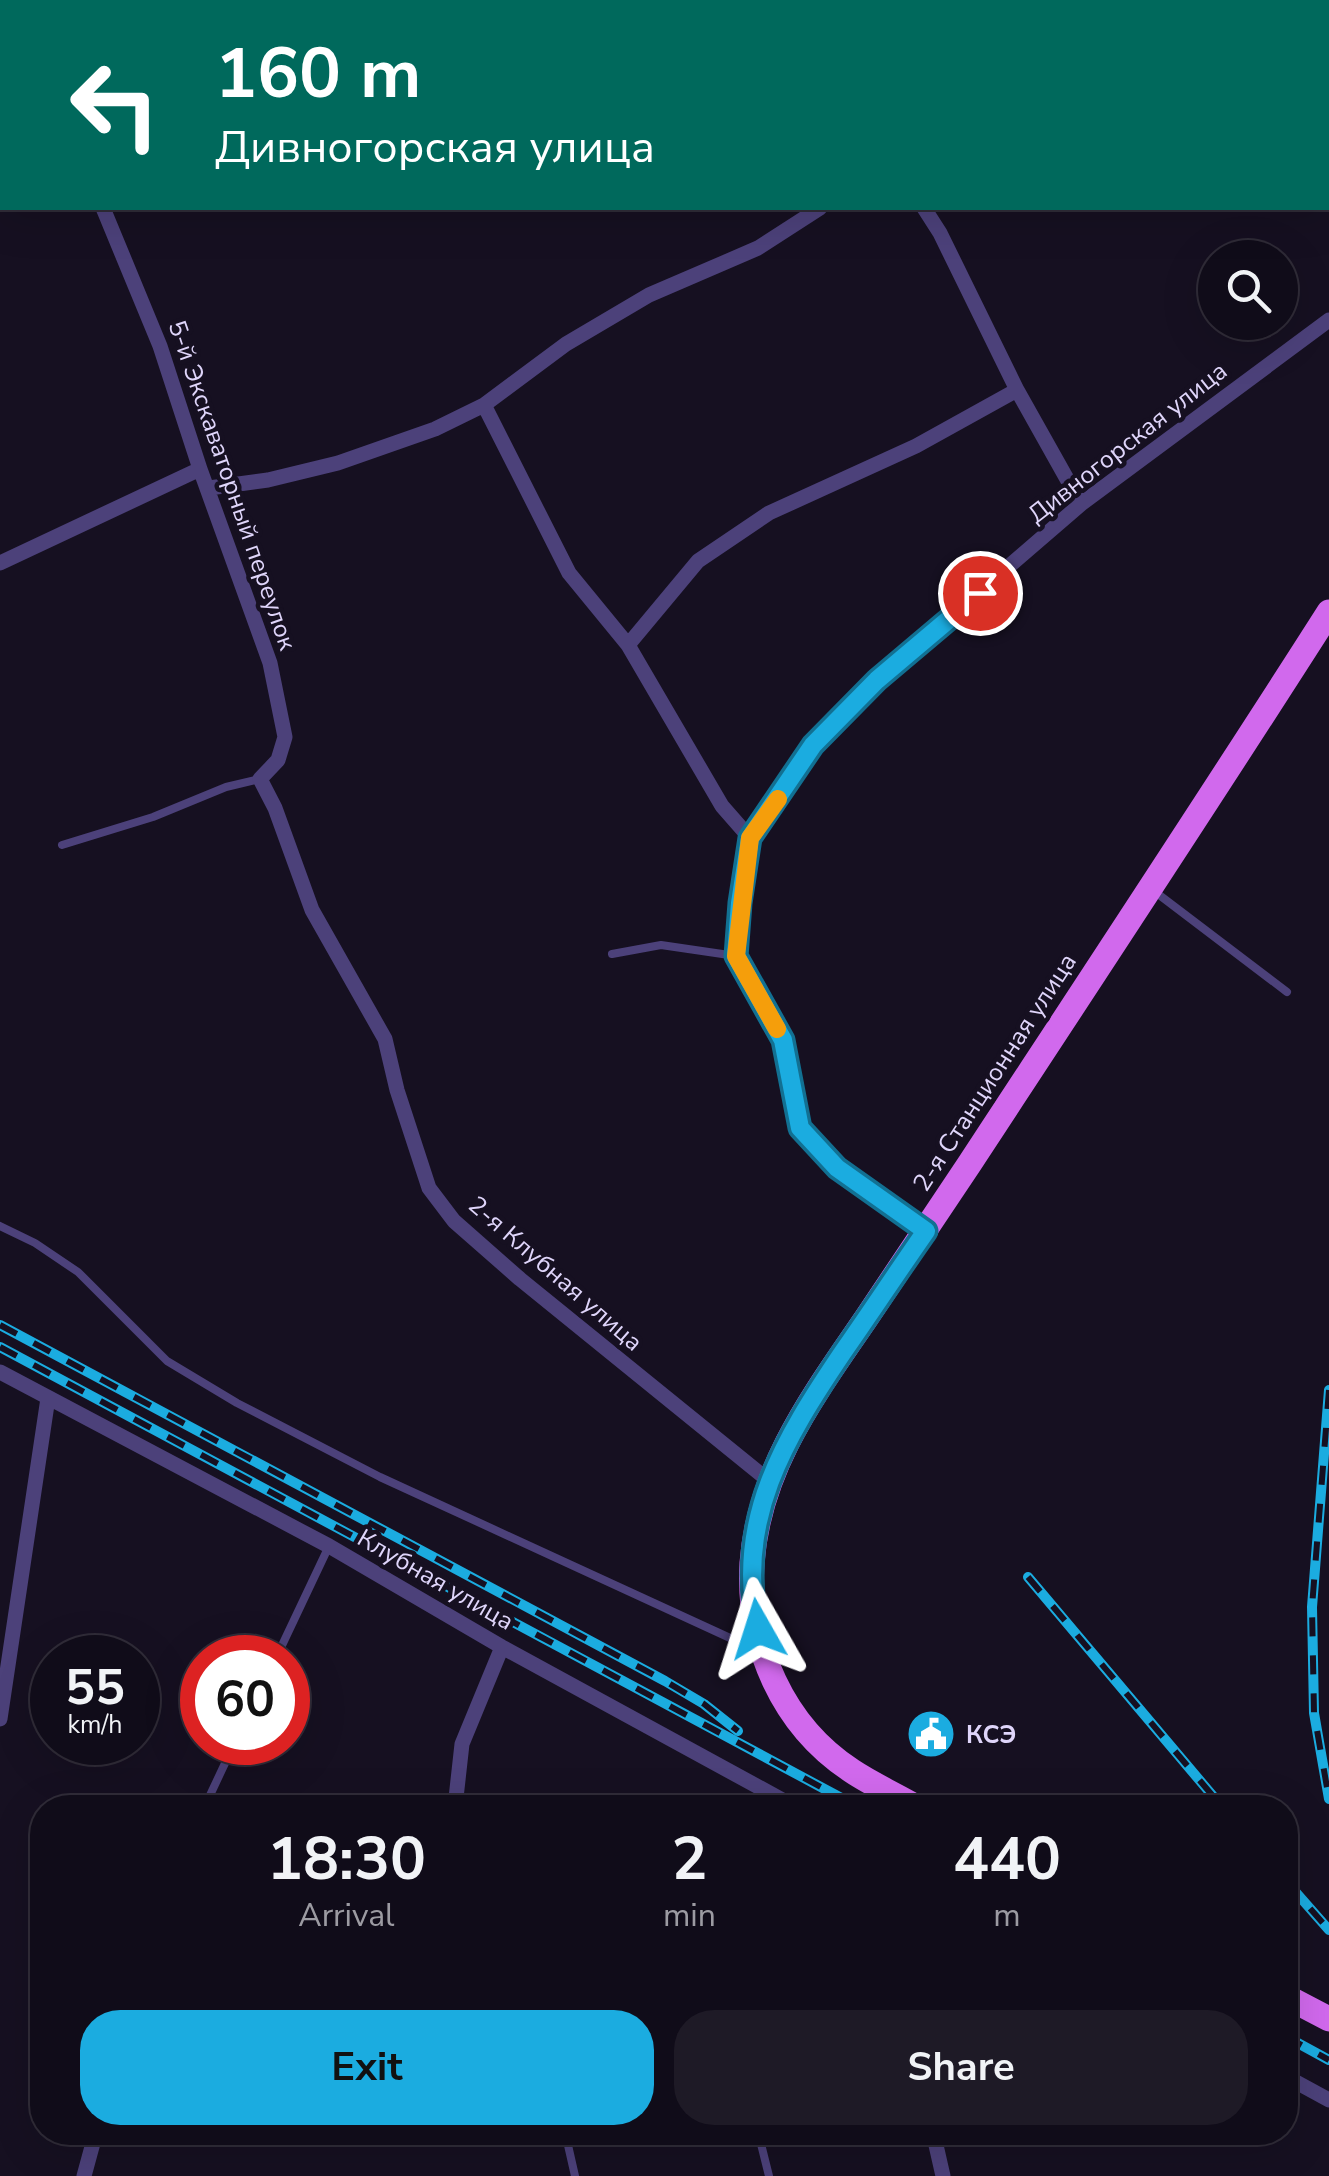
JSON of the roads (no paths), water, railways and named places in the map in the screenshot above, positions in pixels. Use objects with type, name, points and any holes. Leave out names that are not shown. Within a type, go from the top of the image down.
[{"type":"main road","name":"2-я Станционная улица","points":[[895,1795],[850,1770],[814,1740],[786,1708],[762,1652],[752,1606],[752,1564],[758,1516],[769,1480],[800,1416],[926,1231],[1329,612]]},
{"type":"main road","points":[[1298,2002],[1329,2018]]},
{"type":"street","name":"5-й Экскаваторный переулок","points":[[105,210],[160,346],[270,663],[285,737],[278,760],[260,780]]},
{"type":"street","points":[[209,488],[268,480],[338,463],[435,429],[484,405],[566,344],[648,294],[758,248],[817,210]]},
{"type":"street","points":[[925,210],[1017,390],[1081,504]]},
{"type":"street","name":"Дивногорская улица","points":[[736,956],[750,838],[813,745],[877,680],[1081,504],[1329,320]]},
{"type":"street","points":[[628,646],[698,561],[769,513],[916,446],[1017,390]]},
{"type":"street","points":[[484,405],[569,574],[628,646],[722,806],[750,838]]},
{"type":"street","points":[[0,563],[200,469]]},
{"type":"street","name":"2-я Клубная улица","points":[[260,780],[275,808],[312,910],[385,1039],[429,1188],[454,1221],[520,1279],[769,1480]]},
{"type":"street","points":[[736,956],[783,1040],[800,1128],[837,1168],[926,1231]]},
{"type":"street","name":"Клубная улица","points":[[0,1372],[329,1546],[502,1647],[771,1795]]},
{"type":"street","points":[[0,1719],[48,1398]]},
{"type":"street","points":[[456,1795],[462,1744],[502,1647]]},
{"type":"street","points":[[1298,2083],[1329,2100]]},
{"type":"street","points":[[84,2176],[92,2145]]},
{"type":"street","points":[[936,2145],[942,2176]]},
{"type":"lane","points":[[62,845],[152,818],[226,787],[260,780]]},
{"type":"lane","points":[[1150,888],[1287,992]]},
{"type":"lane","points":[[612,954],[661,945],[736,956]]},
{"type":"lane","points":[[0,1226],[35,1243],[78,1272],[168,1361],[237,1403],[380,1476],[762,1652]]},
{"type":"lane","points":[[287,1635],[329,1546]]},
{"type":"lane","points":[[210,1795],[224,1765]]},
{"type":"lane","points":[[568,2145],[575,2176]]},
{"type":"lane","points":[[761,2145],[769,2176]]},
{"type":"railway","points":[[0,1325],[665,1681],[704,1704],[738,1731]]},
{"type":"railway","points":[[0,1347],[836,1795]]},
{"type":"railway","points":[[1329,1390],[1312,1607],[1314,1713],[1329,1799]]},
{"type":"railway","points":[[1028,1577],[1212,1795]]},
{"type":"railway","points":[[1298,1895],[1329,1930]]},
{"type":"railway","points":[[1298,2043],[1329,2060]]},
{"type":"place","name":"КСЭ","points":[[931,1734]]}]
